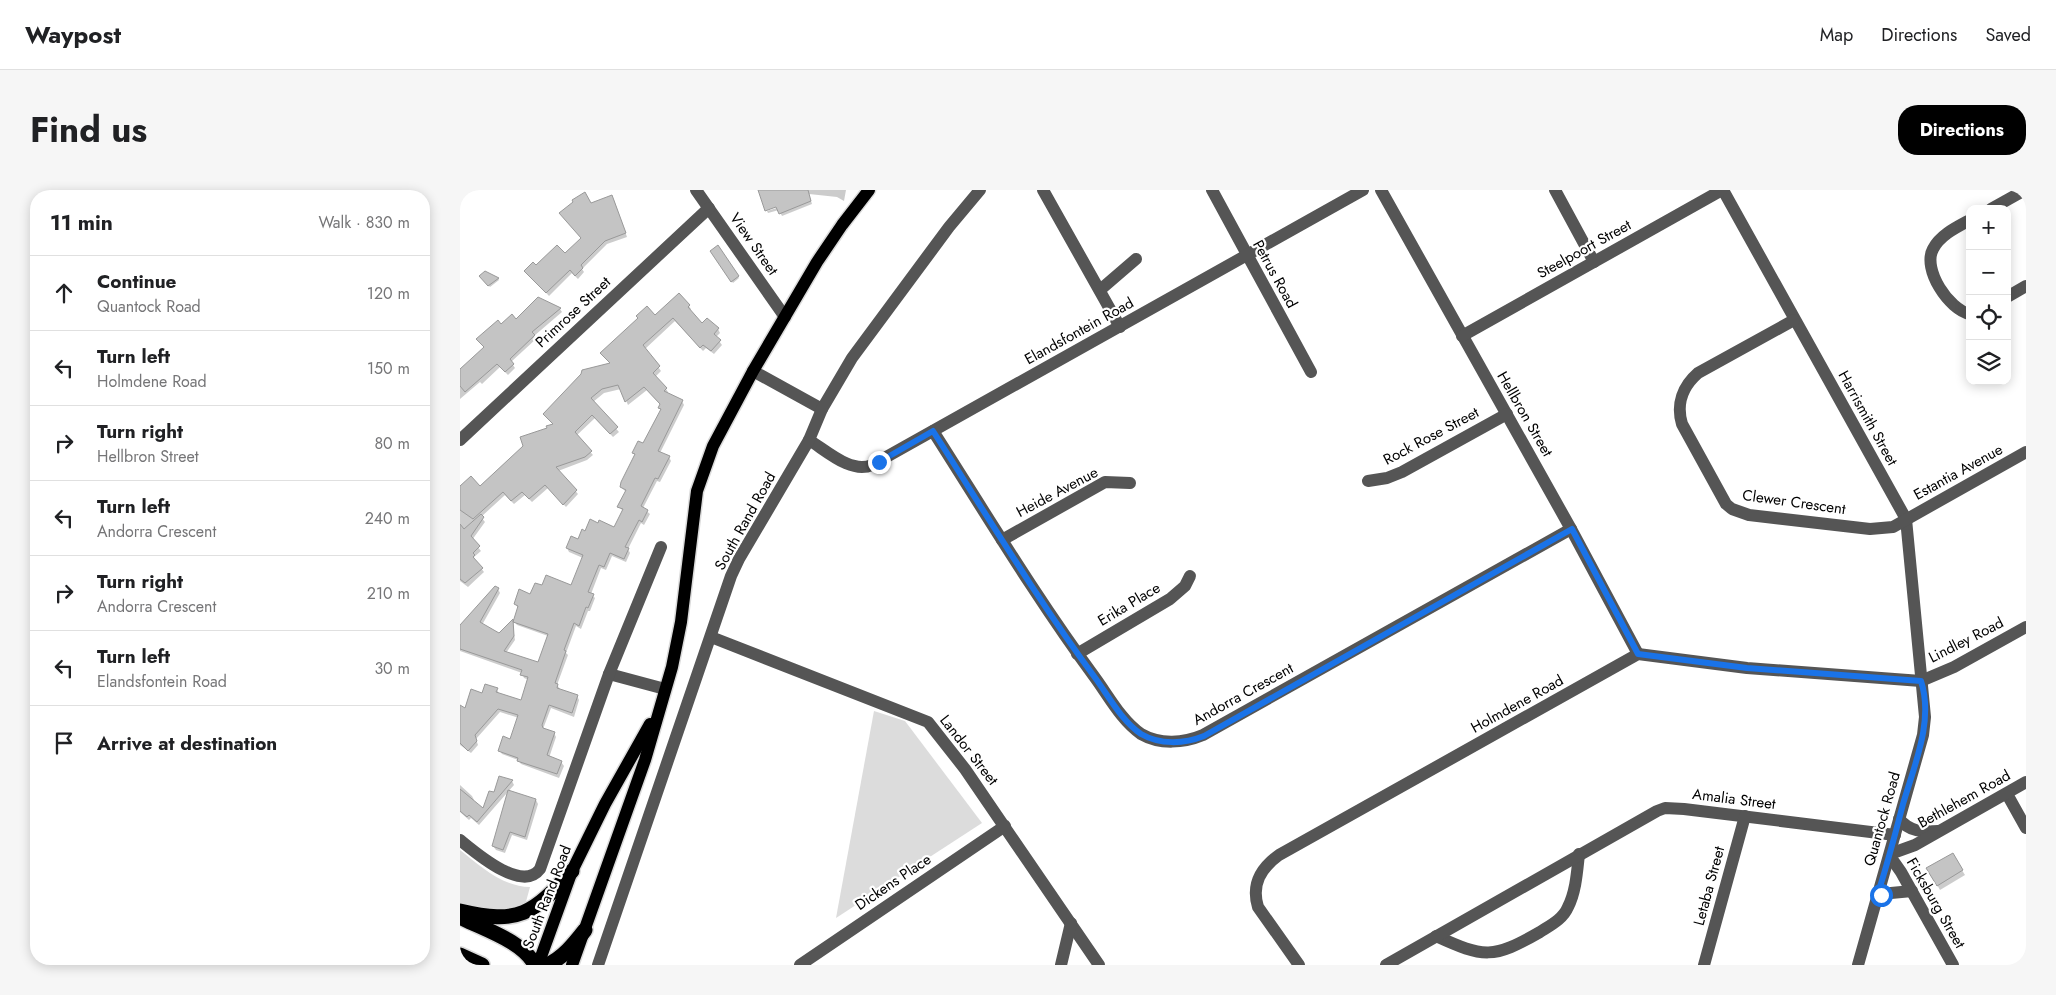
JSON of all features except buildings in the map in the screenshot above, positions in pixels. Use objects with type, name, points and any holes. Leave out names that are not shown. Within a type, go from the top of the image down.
[{"type":"highway","points":[[460,911],[498,918],[506,918],[526,912],[543,901],[572,871]]},
{"type":"highway","points":[[460,917],[512,942],[529,956],[536,965]]},
{"type":"highway","points":[[547,965],[558,959],[570,948],[585,930]]},
{"type":"highway","points":[[460,955],[482,965]]},
{"type":"main road","name":"South Rand Road","points":[[572,965],[645,760],[665,689],[680,622],[697,491],[712,446],[752,371],[817,262],[869,190]]},
{"type":"main road","name":"South Rand Road","points":[[536,965],[572,871],[605,804],[659,709]]},
{"type":"street","name":"View Street","points":[[696,190],[785,317]]},
{"type":"street","name":"South Rand Road","points":[[598,965],[731,576],[739,559],[809,440],[822,409],[837,382],[867,338],[980,190]]},
{"type":"street","points":[[1044,190],[1120,327]]},
{"type":"street","name":"Petrus Road","points":[[1212,190],[1246,256],[1311,372]]},
{"type":"street","name":"Elandsfontein Road","points":[[809,440],[851,466],[860,468],[879,462],[1363,190]]},
{"type":"street","name":"Hellbron Street","points":[[1381,190],[1572,529],[1638,654]]},
{"type":"street","points":[[1555,190],[1594,262]]},
{"type":"street","name":"Steelpoort Street","points":[[1462,336],[1723,190]]},
{"type":"street","name":"Harrismith Street","points":[[1723,190],[1906,519],[1921,681]]},
{"type":"street","points":[[1998,205],[2025,190]]},
{"type":"street","name":"Primrose Street","points":[[460,440],[709,208]]},
{"type":"street","points":[[1966,223],[1939,240],[1932,249],[1930,260],[1937,282],[1943,293],[1958,310],[1966,313]]},
{"type":"street","points":[[1100,290],[1136,259]]},
{"type":"street","points":[[2010,295],[2026,286]]},
{"type":"street","name":"Clewer Crescent","points":[[1794,320],[1698,373],[1682,392],[1679,415],[1682,424],[1726,504],[1743,514],[1870,529],[1893,527],[1906,519]]},
{"type":"street","points":[[752,371],[822,409]]},
{"type":"street","name":"Rock Rose Street","points":[[1368,481],[1387,478],[1402,472],[1507,414]]},
{"type":"street","name":"Andorra Crescent","points":[[933,431],[1077,654],[1128,723],[1143,734],[1158,740],[1173,742],[1193,740],[1572,529]]},
{"type":"street","name":"Estantia Avenue","points":[[1906,519],[2026,452]]},
{"type":"street","name":"Heide Avenue","points":[[1002,540],[1104,482],[1130,483]]},
{"type":"street","name":"South Rand Road","points":[[460,840],[474,852],[508,873],[526,877],[534,875],[540,869],[609,674],[661,547]]},
{"type":"street","name":"Erika Place","points":[[1077,654],[1170,599],[1186,586],[1190,576]]},
{"type":"street","name":"Lindley Road","points":[[1921,681],[1954,667],[2026,627]]},
{"type":"street","name":"Landor Street","points":[[711,637],[928,722],[965,769],[1099,965]]},
{"type":"street","points":[[1638,654],[1747,668],[1921,681]]},
{"type":"street","name":"Holmdene Road","points":[[1299,965],[1258,907],[1256,885],[1266,866],[1279,856],[1638,654]]},
{"type":"street","points":[[609,674],[665,689]]},
{"type":"street","name":"Quantock Road","points":[[1858,965],[1923,736],[1924,701],[1921,681]]},
{"type":"street","name":"Bethlehem Road","points":[[1890,857],[1941,831],[2026,782]]},
{"type":"street","points":[[2007,794],[2026,828]]},
{"type":"street","name":"Amalia Street","points":[[1386,965],[1579,854],[1665,808],[1895,835]]},
{"type":"street","name":"Letaba Street","points":[[1704,965],[1745,816]]},
{"type":"street","points":[[1899,819],[1905,825],[1918,831],[1941,831]]},
{"type":"street","name":"Dickens Place","points":[[800,965],[1005,826]]},
{"type":"street","points":[[1436,936],[1464,949],[1480,953],[1499,952],[1524,941],[1549,926],[1564,914],[1574,889],[1579,854]]},
{"type":"street","name":"Ficksburg Street","points":[[1890,857],[1912,891],[1953,965]]},
{"type":"street","points":[[1877,896],[1912,891]]},
{"type":"street","points":[[1061,965],[1071,923]]},
{"type":"shaded area","points":[[874,711],[905,721],[982,823],[836,918]]},
{"type":"shaded area","points":[[460,850],[501,880],[530,887],[524,909],[518,912],[460,905]]},
{"type":"route","points":[[879,462],[933,431],[1077,654],[1128,723],[1150,738],[1173,742],[1183,742],[1204,736],[1572,529],[1638,654],[1747,668],[1921,681],[1925,717],[1923,736],[1877,896],[1881,895]]}]
